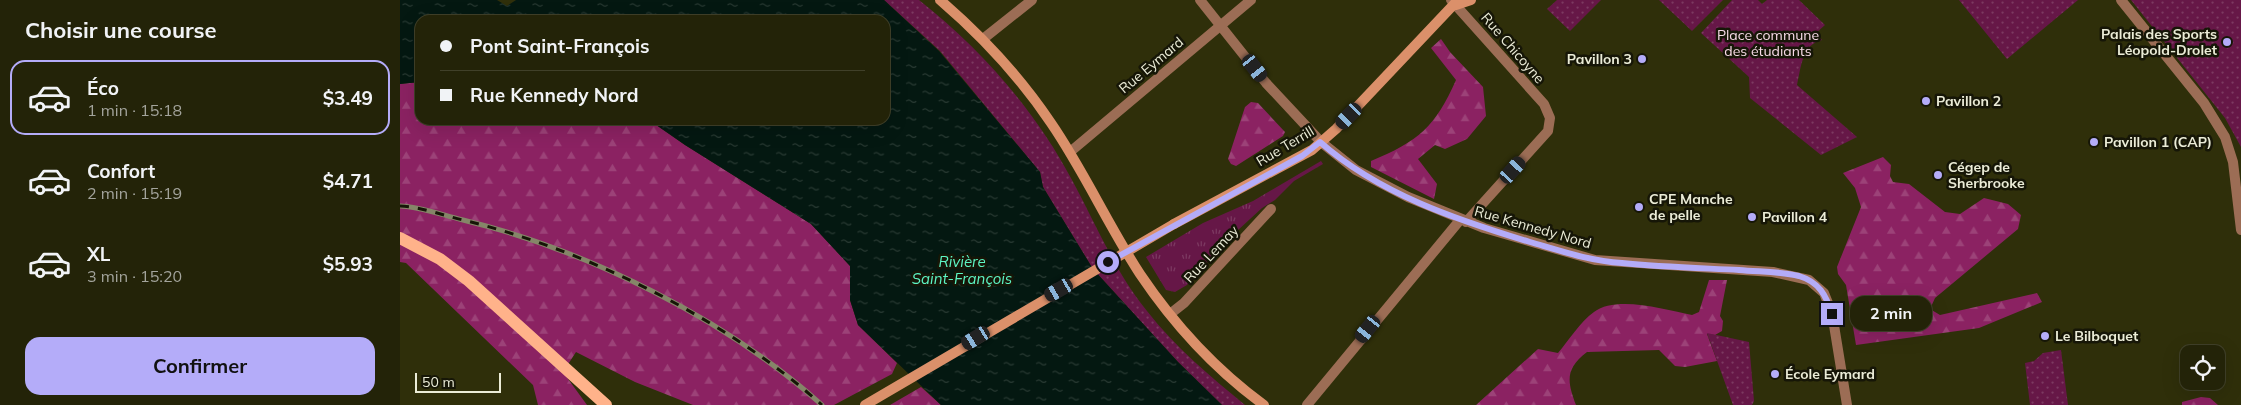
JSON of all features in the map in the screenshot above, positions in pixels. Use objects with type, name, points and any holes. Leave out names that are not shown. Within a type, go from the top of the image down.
[{"type":"main road","points":[[400,238],[440,258],[469,281],[606,405]]},
{"type":"street","points":[[940,0],[983,39],[1029,92],[1070,152],[1134,265],[1170,314],[1214,361],[1264,405]]},
{"type":"street","points":[[983,39],[1032,0]]},
{"type":"street","name":"Rue Kennedy Nord","points":[[1200,0],[1266,83],[1320,142],[1362,174],[1408,197],[1463,221],[1564,253],[1595,260],[1773,272],[1809,280],[1824,293],[1832,314],[1847,405]]},
{"type":"street","name":"Rue Eymard","points":[[1070,152],[1251,0]]},
{"type":"street","name":"Rue Terrill","points":[[864,405],[1174,224],[1302,156],[1336,129],[1455,2],[1471,0]]},
{"type":"street","points":[[2121,0],[2204,103],[2225,137],[2234,162],[2241,230]]},
{"type":"street","name":"Rue Chicoyne","points":[[1455,2],[1544,104],[1550,118],[1548,131],[1463,221]]},
{"type":"street","name":"Rue Lemay","points":[[1170,314],[1184,303],[1271,209]]},
{"type":"street","points":[[1306,405],[1463,221]]},
{"type":"green space","points":[[884,0],[919,0],[964,39],[1005,82],[1024,105],[1057,154],[1116,264],[1136,296],[1181,349],[1245,405],[1222,405],[1178,362],[1093,269],[1043,187],[1040,172],[940,51]]},
{"type":"green space","points":[[1557,0],[1601,0],[1570,31],[1547,9]]},
{"type":"green space","points":[[1659,0],[1723,0],[1692,31]]},
{"type":"green space","name":"Place commune des étudiants","points":[[1732,0],[1758,0],[1762,4],[1767,0],[1799,0],[1825,25],[1816,33],[1822,40],[1815,42],[1806,52],[1801,64],[1797,85],[1857,137],[1821,155],[1750,98],[1749,77],[1701,33]]},
{"type":"green space","points":[[1959,0],[2078,0],[2007,59]]},
{"type":"green space","points":[[2131,0],[2241,0],[2241,147],[2225,118]]},
{"type":"green space","points":[[1441,39],[1450,52],[1483,87],[1486,116],[1467,139],[1445,149],[1435,145],[1418,159],[1437,184],[1434,199],[1371,167],[1371,161],[1402,147],[1424,131],[1441,110],[1456,80],[1431,48]]},
{"type":"green space","points":[[415,82],[415,125],[656,125],[811,224],[850,266],[850,300],[858,325],[897,363],[892,374],[834,405],[693,405],[635,382],[576,352],[563,372],[587,405],[538,405],[533,385],[406,263],[400,262],[400,84]]},
{"type":"green space","points":[[1251,102],[1258,103],[1285,132],[1283,136],[1236,166],[1231,164],[1228,159],[1245,107]]},
{"type":"green space","points":[[1883,157],[1891,165],[1890,176],[1893,182],[1909,184],[1945,212],[1960,214],[1984,198],[2008,204],[2021,215],[2018,229],[1935,298],[1930,309],[1940,315],[2037,293],[2042,302],[1979,328],[1856,345],[1846,285],[1838,274],[1837,267],[1861,207],[1855,188],[1843,173]]},
{"type":"green space","points":[[1321,161],[1323,164],[1294,181],[1275,200],[1262,208],[1225,242],[1187,285],[1175,292],[1166,290],[1146,257],[1203,223],[1253,201]]},
{"type":"green space","points":[[1709,280],[1727,280],[1720,316],[1723,321],[1722,331],[1715,335],[1707,334],[1717,361],[1685,367],[1675,366],[1659,350],[1587,352],[1571,370],[1571,389],[1576,405],[1476,405],[1538,349],[1558,353],[1579,326],[1594,312],[1604,307],[1628,304],[1655,307],[1692,315],[1699,312]]},
{"type":"green space","points":[[1707,333],[1749,342],[1754,401],[1752,405],[1733,405]]},
{"type":"green space","points":[[2061,350],[2068,405],[2030,405],[2025,363],[2034,361],[2043,353]]},
{"type":"green space","points":[[921,387],[941,405],[890,405]]},
{"type":"green space","points":[[2201,397],[2210,398],[2218,405],[2182,405],[2182,402]]},
{"type":"water","name":"Rivière Saint-François","points":[[400,0],[497,0],[507,6],[516,0],[884,0],[939,51],[1040,172],[1043,187],[1093,269],[1178,362],[1222,405],[941,405],[858,325],[850,300],[850,266],[811,224],[656,125],[890,125],[890,15],[415,15],[415,82],[400,84]]},
{"type":"railway","points":[[400,206],[424,210],[510,233],[558,249],[606,269],[699,317],[743,344],[822,405]]},
{"type":"place","name":"Palais des Sports Léopold-Drolet","points":[[2227,42]]},
{"type":"place","name":"Pavillon 3","points":[[1642,59]]},
{"type":"place","name":"Pavillon 2","points":[[1926,101]]},
{"type":"place","name":"Pavillon 1 (CAP)","points":[[2094,142]]},
{"type":"place","name":"Cégep de Sherbrooke","points":[[1938,175]]},
{"type":"place","name":"CPE Manche de pelle","points":[[1639,207]]},
{"type":"place","name":"Pavillon 4","points":[[1752,217]]},
{"type":"place","name":"Le Bilboquet","points":[[2045,336]]},
{"type":"place","name":"École Eymard","points":[[1775,374]]},
{"type":"route","points":[[1108,262],[1174,224],[1302,156],[1320,142],[1336,156],[1375,181],[1460,220],[1564,253],[1595,260],[1773,272],[1800,276],[1819,286],[1828,301],[1832,314]]}]
